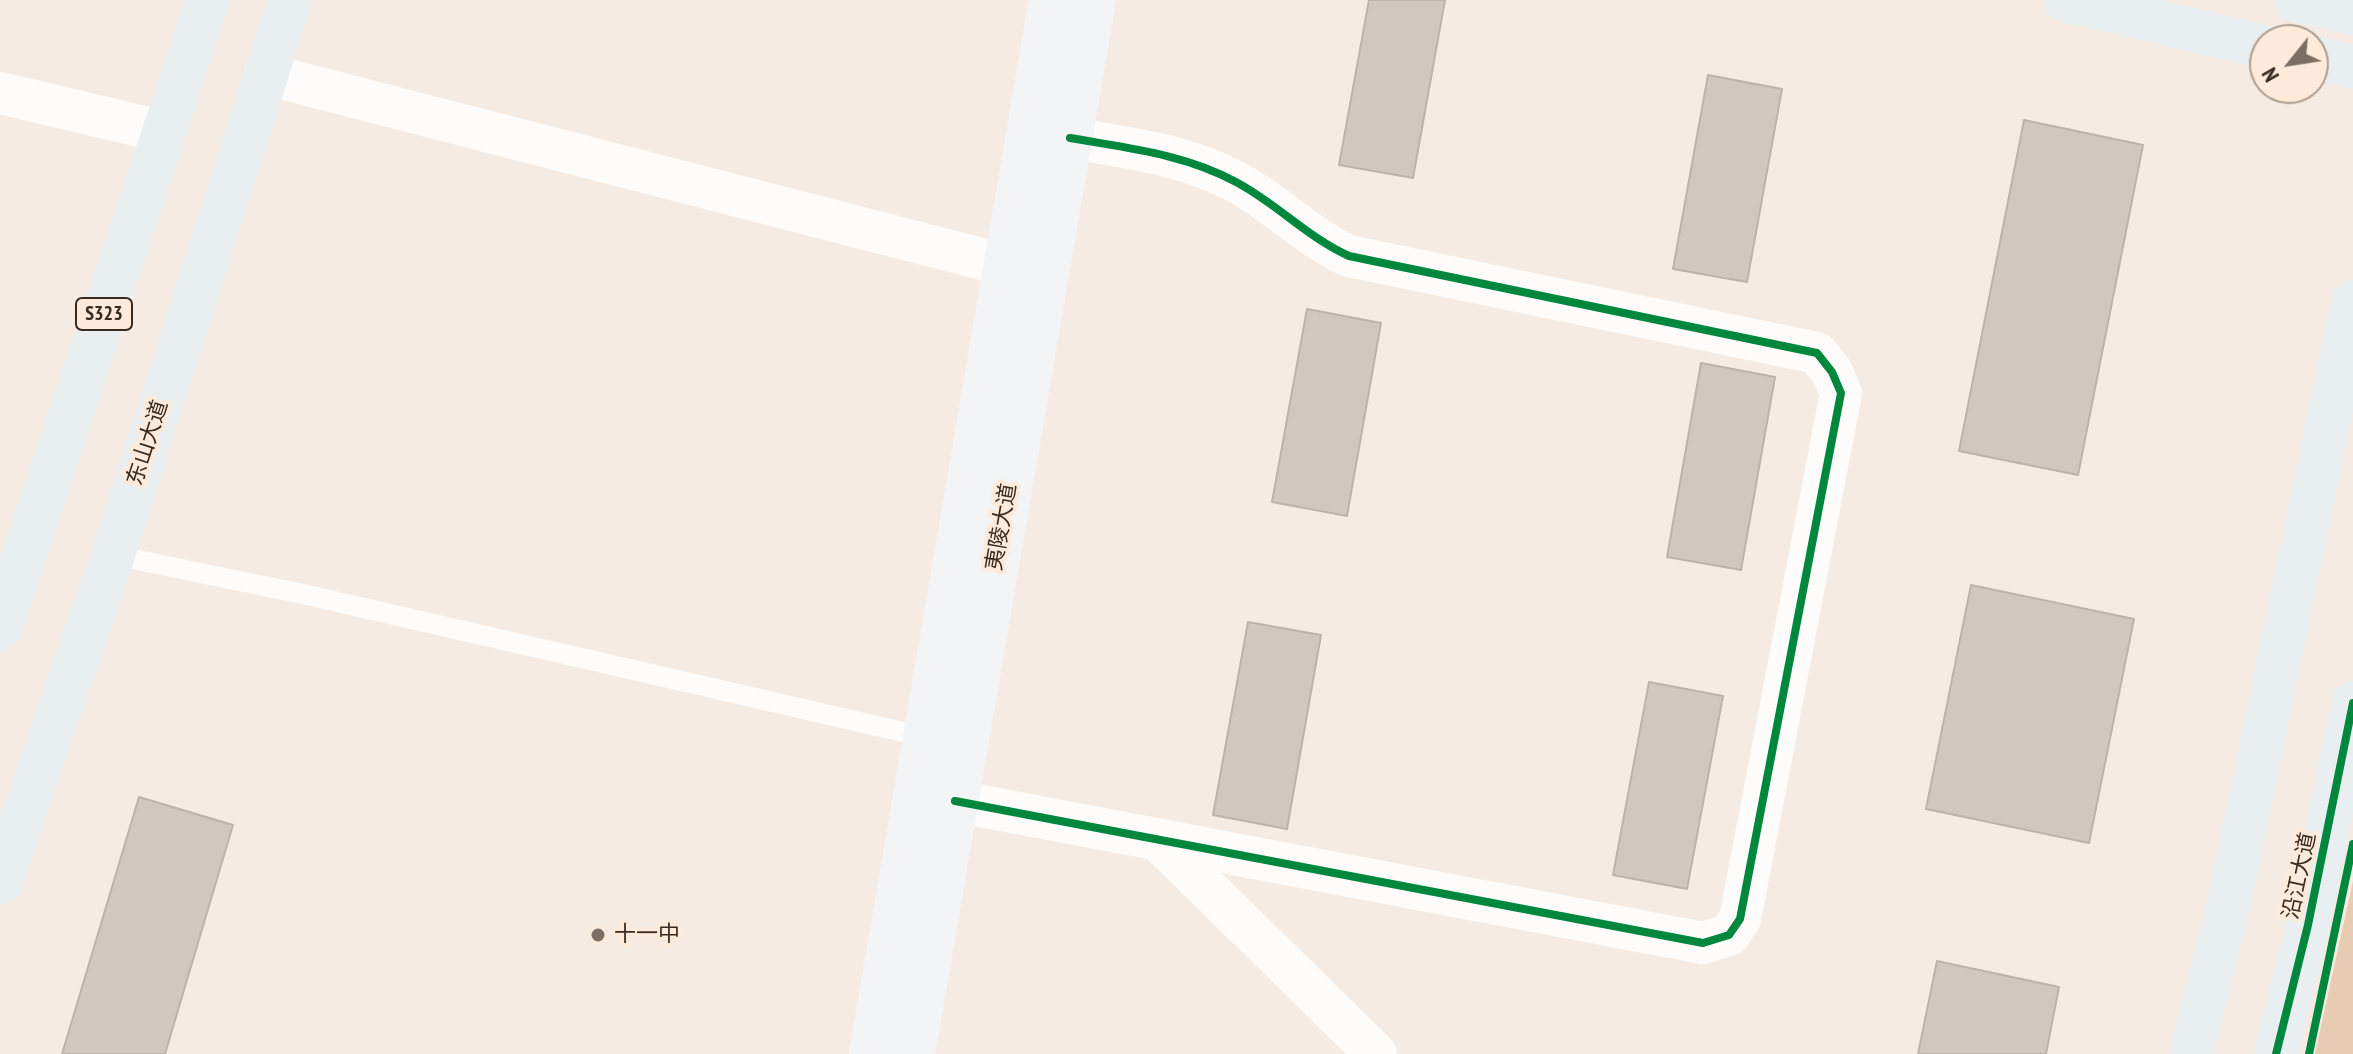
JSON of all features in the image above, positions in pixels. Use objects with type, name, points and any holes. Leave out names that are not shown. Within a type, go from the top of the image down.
[{"type":"main road","name":"S323","points":[[0,628],[208,0]]},
{"type":"main road","name":"东山大道","points":[[0,883],[113,555],[290,0]]},
{"type":"main road","name":"夷陵大道","points":[[871,1054],[1051,0]]},
{"type":"main road","name":"夷陵大道","points":[[913,1054],[1094,0]]},
{"type":"main road","points":[[2065,0],[2249,43]]},
{"type":"main road","points":[[2296,0],[2353,13]]},
{"type":"main road","points":[[2329,62],[2353,67]]},
{"type":"main road","points":[[2191,1054],[2229,903],[2353,302]]},
{"type":"main road","name":"沿江大道","points":[[2276,1054],[2308,925],[2353,703]]},
{"type":"street","points":[[265,74],[1005,265]]},
{"type":"street","points":[[0,93],[165,132]]},
{"type":"street","points":[[955,801],[1703,943],[1729,935],[1740,919],[1841,393],[1832,372],[1817,353],[1349,256],[1318,242],[1238,182],[1191,161],[1070,138]]},
{"type":"street","points":[[1158,840],[1376,1054]]},
{"type":"lane","points":[[113,555],[303,594],[925,737]]},
{"type":"shaded area","points":[[2353,881],[2353,1054],[2315,1054]]},
{"type":"building","points":[[1369,0],[1445,0],[1413,178],[1339,165]]},
{"type":"building","points":[[1708,75],[1782,89],[1747,282],[1673,269]]},
{"type":"building","points":[[2024,120],[2143,145],[2078,475],[1959,451]]},
{"type":"building","points":[[1307,309],[1381,323],[1347,516],[1272,502]]},
{"type":"building","points":[[1701,363],[1775,377],[1741,570],[1667,557]]},
{"type":"building","points":[[1971,585],[2134,619],[2089,843],[1926,809]]},
{"type":"building","points":[[1248,622],[1321,635],[1287,829],[1213,815]]},
{"type":"building","points":[[1649,682],[1723,696],[1687,889],[1613,875]]},
{"type":"building","points":[[139,797],[233,825],[165,1054],[62,1054]]},
{"type":"building","points":[[1937,961],[2059,987],[2046,1054],[1918,1054]]},
{"type":"cycle path","points":[[955,801],[1703,943],[1729,935],[1740,919],[1841,393],[1832,372],[1817,353],[1349,256],[1319,239],[1251,190],[1217,172],[1155,153],[1070,138]]},
{"type":"cycle path","points":[[2276,1054],[2308,925],[2353,703]]},
{"type":"cycle path","points":[[2309,1054],[2353,844]]},
{"type":"place","name":"十一中","points":[[598,935]]}]
